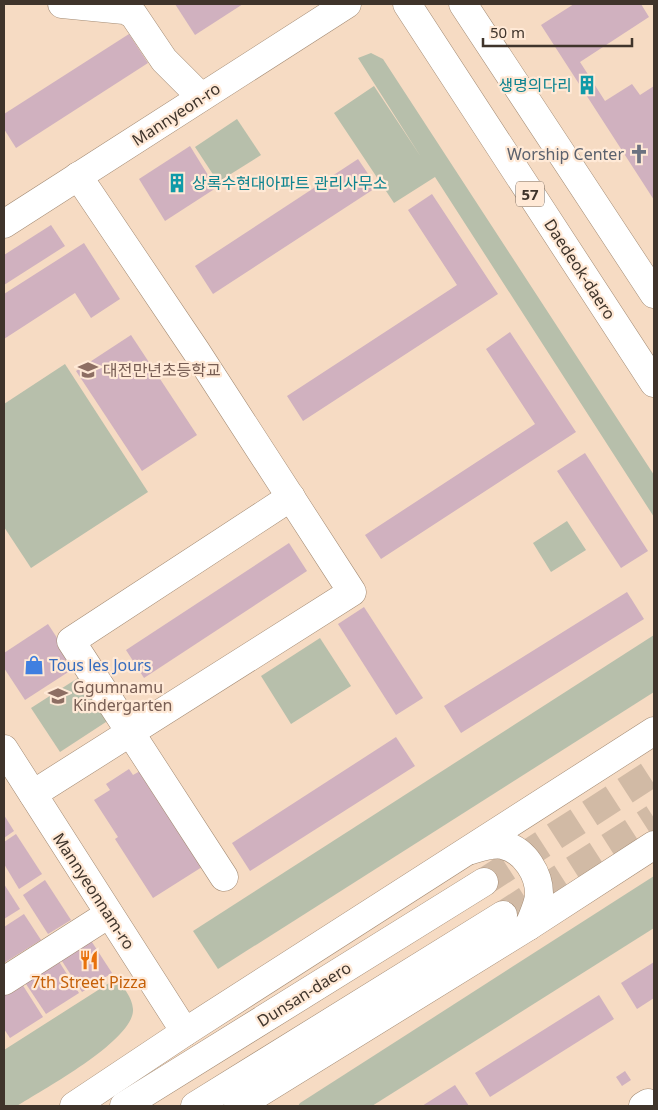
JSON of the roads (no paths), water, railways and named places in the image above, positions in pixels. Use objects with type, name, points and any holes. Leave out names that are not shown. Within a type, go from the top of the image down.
[{"type":"main road","points":[[62,4],[124,10],[133,14],[164,60],[202,97]]},
{"type":"main road","name":"Mannyeon-ro","points":[[4,224],[347,4]]},
{"type":"main road","name":"Daedeok-daero","points":[[407,4],[654,383]]},
{"type":"main road","points":[[463,4],[654,294]]},
{"type":"main road","points":[[33,794],[352,592],[78,176]]},
{"type":"main road","points":[[224,877],[71,641],[291,497]]},
{"type":"main road","points":[[74,1106],[185,1032],[654,731]]},
{"type":"main road","name":"Mannyeonnam-ro","points":[[4,749],[185,1032]]},
{"type":"main road","points":[[467,851],[485,846],[502,845],[514,850],[530,865],[538,882],[539,898],[529,926]]},
{"type":"main road","points":[[238,1106],[529,926],[654,845]]},
{"type":"main road","name":"Dunsan-daero","points":[[124,1106],[484,882]]},
{"type":"main road","points":[[4,980],[109,914]]},
{"type":"main road","points":[[195,1106],[503,915]]},
{"type":"main road","points":[[643,1106],[648,1103],[650,1106]]},
{"type":"tunnel","points":[[484,882],[654,772]]},
{"type":"tunnel","points":[[503,915],[654,818]]},
{"type":"place","name":"생명의다리","points":[[587,85]]},
{"type":"place","name":"Worship Center","points":[[639,154]]},
{"type":"place","name":"상록수현대아파트 관리사무소","points":[[177,183]]},
{"type":"place","name":"대전만년초등학교","points":[[88,370]]},
{"type":"place","name":"Tous les Jours","points":[[34,665]]},
{"type":"place","name":"Ggumnamu Kindergarten","points":[[58,696]]},
{"type":"place","name":"7th Street Pizza","points":[[89,960]]}]
